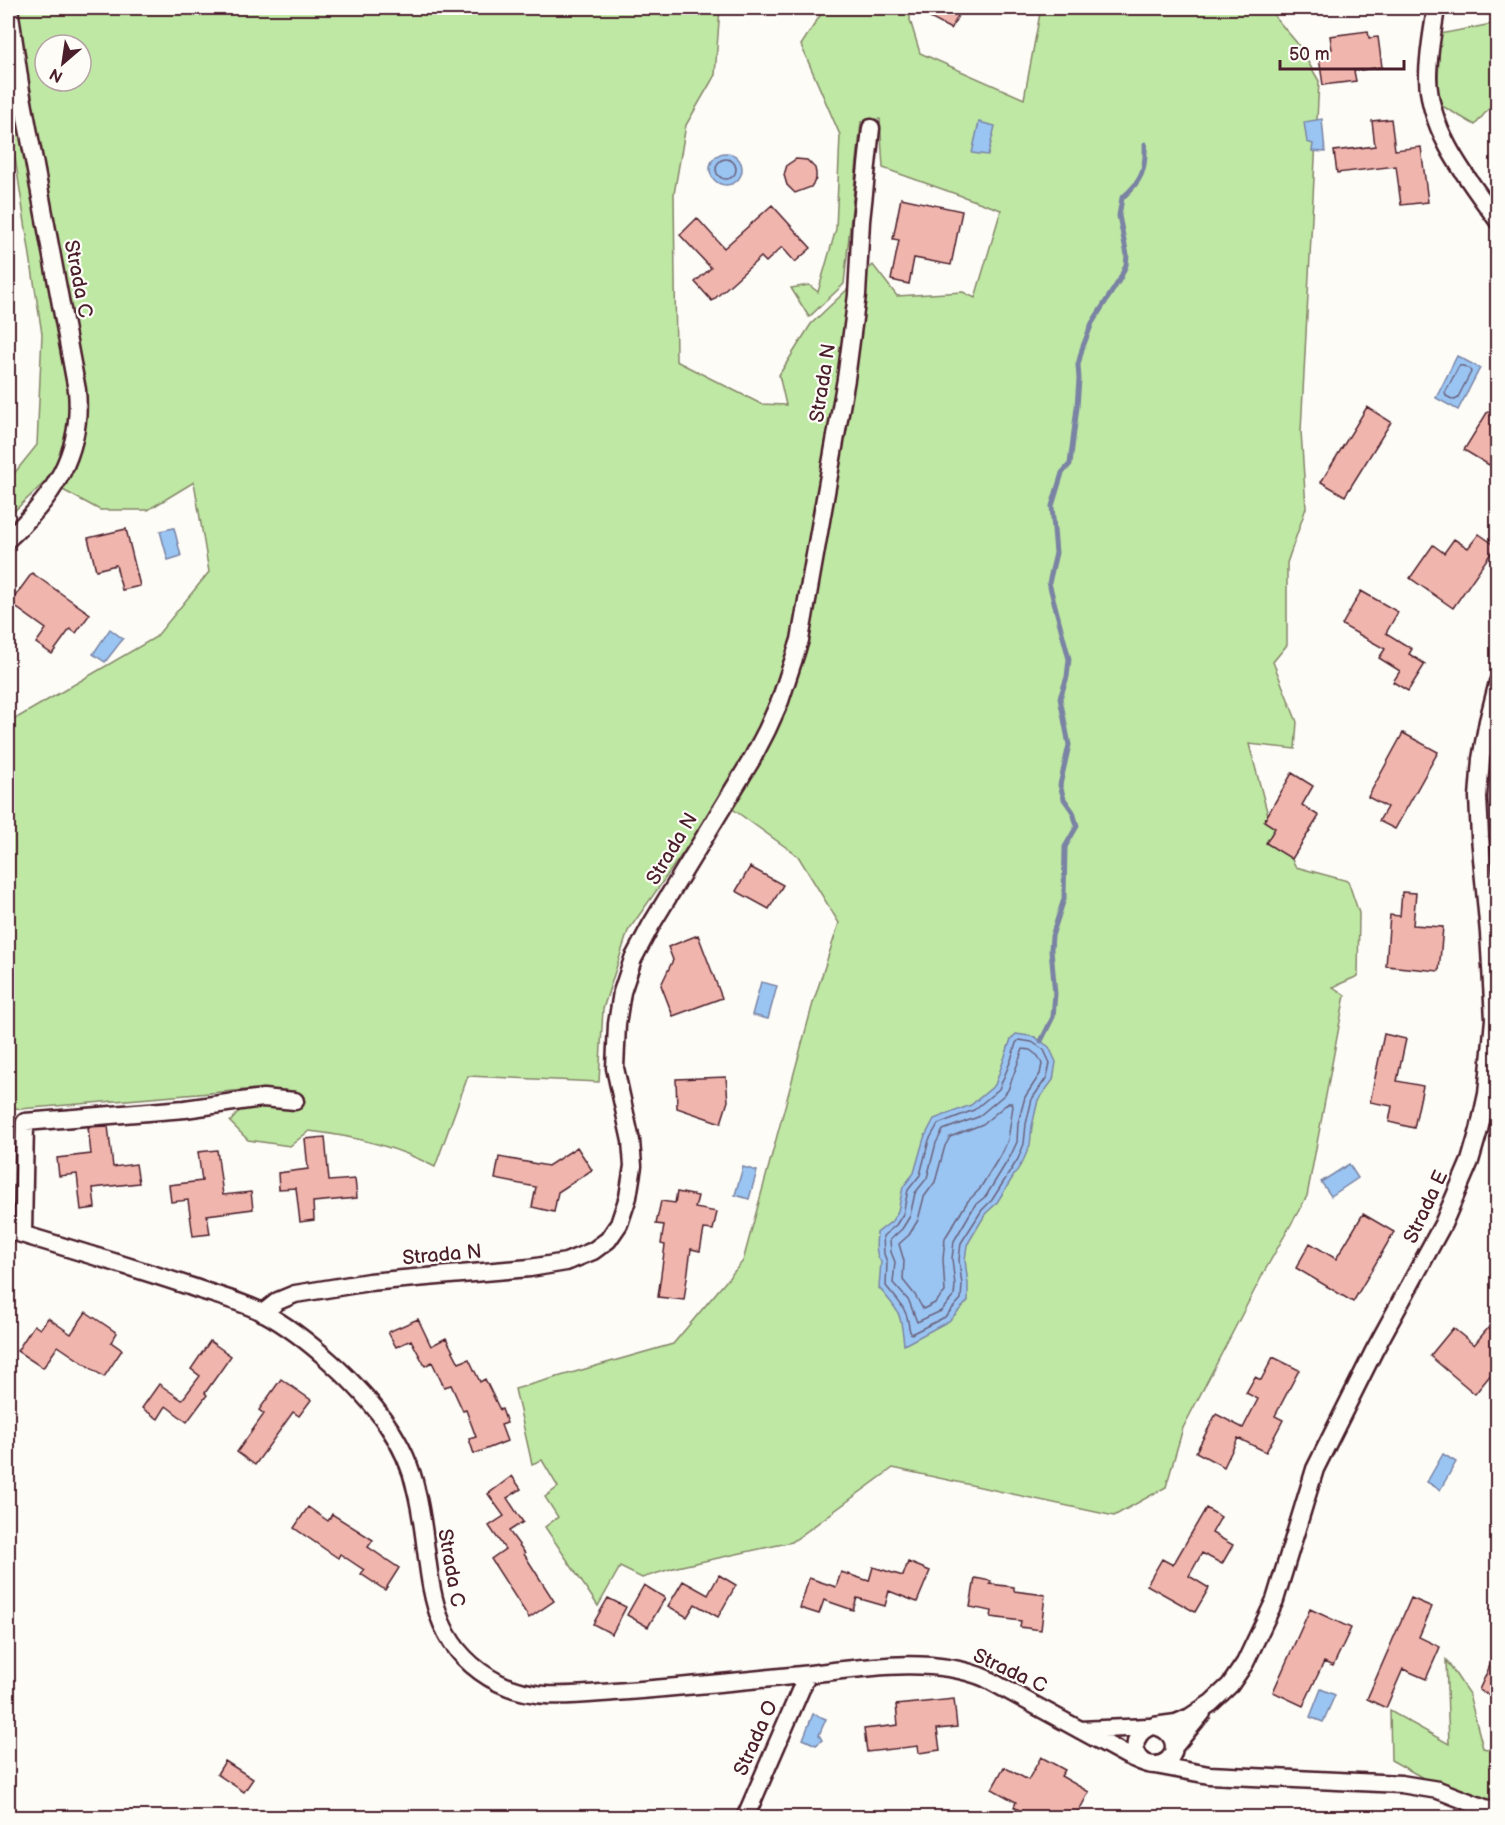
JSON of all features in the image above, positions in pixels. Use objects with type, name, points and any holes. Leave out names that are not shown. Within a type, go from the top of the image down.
[{"type":"street","name":"Strada C","points":[[8,538],[41,503],[60,474],[72,450],[79,415],[77,390],[21,90],[9,8]]},
{"type":"street","points":[[1436,8],[1428,72],[1434,112],[1461,169],[1497,221]]},
{"type":"street","name":"Strada N","points":[[263,1313],[278,1301],[295,1294],[369,1282],[530,1268],[566,1262],[593,1251],[608,1239],[619,1224],[628,1197],[633,1166],[631,1141],[615,1068],[617,1024],[622,992],[633,959],[651,925],[752,759],[767,730],[800,640],[846,380],[871,128]]},
{"type":"street","name":"Strada E","points":[[1151,1727],[1176,1723],[1190,1717],[1211,1703],[1237,1676],[1266,1623],[1275,1600],[1315,1469],[1374,1351],[1443,1224],[1462,1182],[1475,1144],[1487,1094],[1494,1019],[1478,797],[1481,759],[1497,682]]},
{"type":"street","points":[[15,1232],[25,1122],[185,1109],[263,1098],[295,1101]]},
{"type":"street","name":"Strada C","points":[[15,1232],[171,1280],[263,1313],[298,1336],[352,1382],[371,1403],[394,1435],[409,1466],[417,1492],[433,1599],[446,1634],[472,1664],[501,1684],[522,1692],[567,1695],[899,1666],[936,1666],[978,1675],[1128,1756],[1150,1764],[1200,1774],[1401,1784],[1438,1790],[1487,1812]]},
{"type":"street","name":"Strada O","points":[[745,1818],[807,1675]]},
{"type":"street","name":"Strada E","points":[[1174,1750],[1211,1703]]},
{"type":"street","points":[[1151,1727],[1142,1730],[1135,1741],[1137,1754],[1150,1764],[1166,1762],[1174,1750]]},
{"type":"street","points":[[1080,1730],[1151,1727],[1167,1731],[1171,1736],[1174,1750],[1185,1765],[1200,1774]]},
{"type":"green space","points":[[8,8],[720,8],[715,75],[686,125],[674,194],[676,361],[761,404],[786,405],[779,375],[811,324],[873,265],[897,296],[963,292],[975,298],[1001,210],[883,168],[880,119],[861,122],[844,284],[809,317],[791,288],[809,285],[818,292],[836,229],[840,135],[801,45],[825,8],[910,8],[910,20],[920,53],[1024,99],[1041,8],[1275,8],[1275,17],[1297,43],[1319,81],[1301,431],[1306,508],[1287,563],[1287,645],[1273,662],[1297,722],[1295,749],[1249,744],[1268,815],[1296,867],[1348,881],[1359,913],[1358,976],[1333,987],[1345,995],[1307,1196],[1264,1272],[1183,1428],[1166,1487],[1114,1516],[893,1468],[792,1542],[677,1567],[642,1578],[620,1567],[598,1606],[545,1527],[558,1517],[545,1497],[558,1487],[542,1460],[532,1464],[515,1389],[673,1344],[743,1261],[813,1003],[839,923],[798,856],[720,800],[628,931],[603,1009],[599,1082],[468,1076],[435,1167],[390,1148],[325,1133],[309,1131],[290,1146],[248,1140],[230,1122],[258,1089],[20,1109],[8,1106],[8,723],[156,637],[209,572],[194,482],[148,510],[100,510],[46,481],[8,517],[8,481],[37,445],[42,334],[8,112]]},
{"type":"green space","points":[[1497,23],[1497,99],[1475,125],[1437,103],[1440,34]]},
{"type":"green space","points":[[1446,1660],[1469,1694],[1483,1748],[1497,1751],[1497,1817],[1493,1817],[1391,1760],[1390,1711],[1449,1744]]},
{"type":"water","points":[[1322,119],[1325,152],[1312,151],[1313,144],[1307,142],[1304,122]]},
{"type":"water","points":[[979,122],[995,126],[988,155],[972,153]]},
{"type":"water","points":[[726,153],[738,157],[742,169],[738,181],[726,185],[714,181],[710,169],[714,157]]},
{"type":"water","points":[[1457,356],[1480,368],[1458,410],[1436,398]]},
{"type":"water","points":[[174,528],[181,556],[168,560],[160,531]]},
{"type":"water","points":[[110,629],[123,639],[105,662],[93,654]]},
{"type":"water","points":[[761,982],[777,986],[768,1019],[752,1015]]},
{"type":"water","points":[[1016,1034],[1035,1037],[1049,1047],[1056,1062],[1053,1080],[1038,1100],[1030,1145],[1023,1161],[996,1204],[986,1213],[967,1245],[965,1260],[968,1301],[949,1321],[904,1345],[898,1314],[879,1288],[881,1262],[877,1252],[877,1233],[892,1221],[898,1211],[903,1187],[914,1173],[924,1138],[934,1119],[971,1105],[995,1085],[1011,1039]]},
{"type":"water","points":[[1349,1164],[1358,1178],[1331,1196],[1321,1182]]},
{"type":"water","points":[[743,1167],[757,1171],[749,1199],[735,1195]]},
{"type":"water","points":[[1443,1454],[1456,1462],[1440,1490],[1427,1482]]},
{"type":"water","points":[[1321,1689],[1335,1695],[1323,1722],[1310,1717]]},
{"type":"water","points":[[813,1714],[826,1719],[819,1735],[822,1740],[816,1745],[803,1739]]},
{"type":"building","points":[[933,8],[962,8],[951,29],[928,17]]},
{"type":"building","points":[[1368,31],[1369,38],[1378,37],[1382,67],[1354,71],[1356,81],[1323,85],[1318,51],[1332,49],[1330,36]]},
{"type":"building","points":[[1391,119],[1395,150],[1421,147],[1428,202],[1401,205],[1396,166],[1337,173],[1334,151],[1375,146],[1372,121]]},
{"type":"building","points":[[796,159],[807,160],[815,168],[816,179],[811,187],[795,193],[787,185],[784,175],[787,165]]},
{"type":"building","points":[[901,198],[962,211],[951,265],[914,258],[909,284],[891,280],[899,240],[893,239]]},
{"type":"building","points":[[772,205],[811,248],[795,262],[782,247],[766,262],[761,257],[712,301],[695,282],[711,268],[680,235],[697,218],[724,248]]},
{"type":"building","points":[[1367,407],[1391,422],[1345,496],[1321,482]]},
{"type":"building","points":[[1488,411],[1497,417],[1497,464],[1492,461],[1489,465],[1464,450]]},
{"type":"building","points":[[126,529],[140,586],[122,590],[116,565],[96,570],[88,538]]},
{"type":"building","points":[[1479,534],[1496,546],[1453,608],[1410,578],[1433,545],[1444,553],[1454,539],[1468,548]]},
{"type":"building","points":[[32,573],[90,614],[76,633],[70,629],[52,654],[36,643],[46,629],[10,603]]},
{"type":"building","points":[[1361,591],[1398,612],[1386,633],[1412,649],[1409,654],[1425,664],[1408,691],[1393,682],[1400,671],[1379,658],[1385,649],[1342,625]]},
{"type":"building","points":[[1403,733],[1438,752],[1395,829],[1379,821],[1387,807],[1368,797]]},
{"type":"building","points":[[1292,773],[1313,786],[1302,805],[1319,816],[1292,859],[1266,843],[1275,828],[1264,821]]},
{"type":"building","points":[[750,867],[783,885],[769,909],[736,891]]},
{"type":"building","points":[[1402,892],[1416,893],[1413,925],[1443,927],[1439,971],[1386,966],[1390,915],[1400,916]]},
{"type":"building","points":[[698,935],[722,998],[673,1016],[661,985],[673,960],[668,947]]},
{"type":"building","points":[[1384,1034],[1406,1039],[1397,1081],[1423,1086],[1414,1128],[1389,1122],[1392,1106],[1370,1102]]},
{"type":"building","points":[[726,1077],[728,1101],[721,1123],[677,1108],[676,1079]]},
{"type":"building","points":[[108,1126],[113,1167],[136,1164],[139,1183],[93,1188],[95,1208],[81,1210],[77,1174],[59,1176],[57,1158],[91,1154],[88,1127]]},
{"type":"building","points":[[325,1137],[329,1181],[355,1179],[357,1198],[313,1202],[314,1220],[300,1222],[296,1188],[279,1189],[278,1173],[308,1169],[305,1139]]},
{"type":"building","points":[[577,1147],[592,1170],[558,1192],[554,1212],[532,1207],[536,1187],[495,1179],[499,1157],[548,1166]]},
{"type":"building","points":[[217,1150],[223,1195],[251,1192],[253,1209],[207,1215],[210,1234],[193,1236],[188,1200],[171,1202],[169,1185],[202,1181],[198,1152]]},
{"type":"building","points":[[677,1192],[698,1196],[695,1208],[717,1212],[713,1230],[704,1229],[700,1251],[691,1249],[684,1300],[658,1297],[665,1245],[661,1244],[664,1225],[656,1224],[661,1201],[675,1203]]},
{"type":"building","points":[[1363,1214],[1394,1232],[1353,1302],[1296,1268],[1310,1243],[1336,1259]]},
{"type":"building","points":[[86,1312],[117,1333],[111,1342],[122,1350],[104,1377],[58,1346],[43,1368],[17,1351],[34,1325],[40,1329],[48,1318],[71,1334]]},
{"type":"building","points":[[418,1319],[431,1346],[446,1338],[459,1363],[469,1359],[480,1382],[485,1379],[507,1423],[501,1425],[507,1441],[474,1454],[469,1439],[476,1437],[466,1410],[463,1411],[451,1385],[444,1387],[432,1362],[425,1366],[411,1340],[396,1347],[388,1332]]},
{"type":"building","points":[[1453,1328],[1474,1345],[1488,1328],[1497,1335],[1497,1367],[1475,1394],[1430,1356]]},
{"type":"building","points":[[210,1341],[231,1356],[187,1422],[166,1406],[158,1419],[142,1408],[159,1384],[182,1400],[200,1376],[191,1369]]},
{"type":"building","points":[[1273,1357],[1299,1370],[1275,1416],[1283,1420],[1266,1452],[1238,1438],[1224,1467],[1196,1452],[1216,1414],[1243,1428],[1258,1399],[1246,1393],[1255,1377],[1261,1380]]},
{"type":"building","points":[[281,1379],[311,1400],[299,1416],[293,1412],[255,1465],[237,1452],[264,1414],[259,1410]]},
{"type":"building","points":[[512,1476],[521,1489],[507,1498],[523,1522],[509,1531],[554,1601],[529,1618],[491,1559],[505,1549],[489,1526],[504,1516],[488,1494]]},
{"type":"building","points":[[308,1507],[328,1521],[332,1514],[373,1540],[368,1547],[399,1568],[385,1590],[361,1574],[364,1570],[340,1554],[338,1558],[294,1528]]},
{"type":"building","points":[[1206,1508],[1221,1517],[1212,1533],[1233,1545],[1222,1564],[1202,1553],[1189,1576],[1209,1588],[1195,1612],[1147,1585],[1162,1559],[1173,1565]]},
{"type":"building","points":[[908,1562],[930,1571],[917,1602],[889,1591],[885,1606],[857,1598],[853,1610],[824,1600],[819,1614],[800,1608],[809,1578],[836,1587],[841,1572],[869,1581],[873,1567],[903,1576]]},
{"type":"building","points":[[719,1575],[736,1585],[718,1617],[695,1604],[687,1617],[668,1606],[683,1581],[708,1595]]},
{"type":"building","points":[[975,1578],[991,1581],[990,1584],[1014,1587],[1014,1591],[1045,1595],[1041,1630],[1020,1627],[1021,1621],[991,1617],[992,1611],[970,1607]]},
{"type":"building","points":[[644,1585],[665,1598],[648,1627],[627,1615]]},
{"type":"building","points":[[608,1598],[626,1607],[612,1634],[593,1624]]},
{"type":"building","points":[[1411,1598],[1432,1607],[1419,1637],[1440,1647],[1426,1679],[1403,1669],[1386,1708],[1367,1699]]},
{"type":"building","points":[[1310,1609],[1351,1628],[1333,1666],[1324,1662],[1303,1706],[1273,1692]]},
{"type":"building","points":[[1497,1650],[1497,1687],[1493,1697],[1479,1690]]},
{"type":"building","points":[[954,1699],[957,1727],[937,1729],[940,1750],[919,1753],[918,1746],[867,1752],[864,1729],[898,1725],[896,1705]]},
{"type":"building","points":[[1041,1757],[1065,1770],[1061,1776],[1089,1792],[1075,1818],[1059,1818],[1047,1811],[1043,1818],[1032,1818],[1014,1807],[1016,1802],[992,1789],[1004,1767],[1028,1780]]},
{"type":"building","points":[[225,1761],[253,1779],[244,1792],[217,1774]]},
{"type":"waterway","points":[[1041,1041],[1053,1017],[1055,994],[1051,950],[1052,936],[1064,899],[1065,847],[1077,826],[1060,785],[1069,745],[1060,698],[1067,677],[1069,659],[1049,583],[1056,553],[1052,506],[1062,473],[1070,464],[1077,407],[1078,365],[1082,349],[1092,323],[1120,279],[1126,265],[1127,255],[1119,216],[1122,198],[1134,186],[1141,174],[1145,161],[1145,144]]}]
